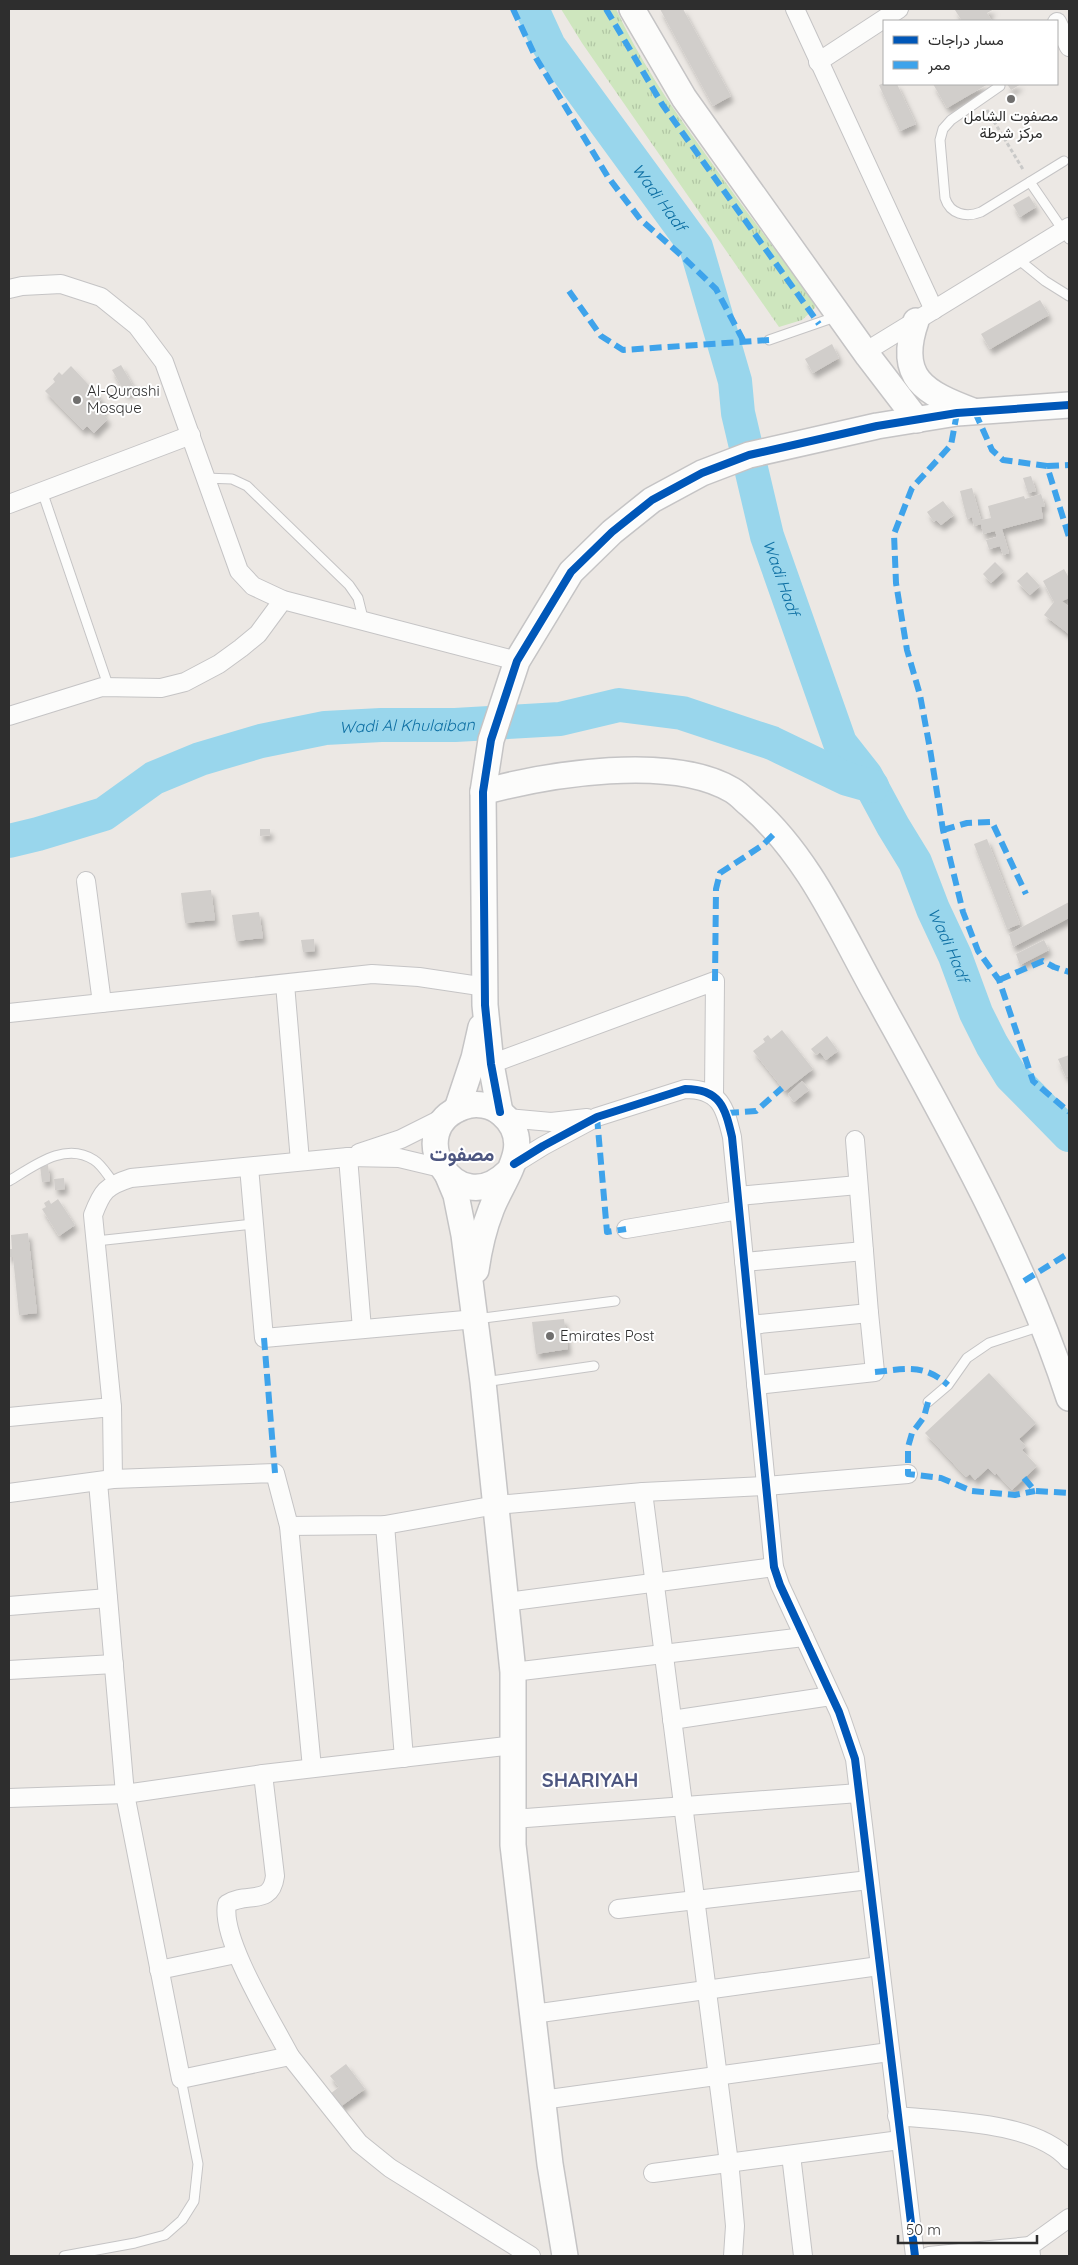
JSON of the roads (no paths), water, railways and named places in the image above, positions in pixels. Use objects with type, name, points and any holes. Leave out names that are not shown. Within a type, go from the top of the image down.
[{"type":"street","points":[[632,9],[684,98],[865,352],[916,420]]},
{"type":"street","points":[[795,9],[925,315]]},
{"type":"street","points":[[818,62],[900,9]]},
{"type":"street","points":[[1058,24],[1069,48]]},
{"type":"street","points":[[865,352],[1018,259],[1067,233]]},
{"type":"street","points":[[9,289],[22,286],[61,284],[101,297],[137,326],[164,362],[239,571],[253,586],[283,600],[517,661]]},
{"type":"street","points":[[925,315],[910,342],[909,353],[911,364],[920,383],[937,397],[975,412]]},
{"type":"street","points":[[473,1293],[484,1230],[511,1168],[518,1145],[516,1135],[503,1115],[492,1064],[485,996],[483,792],[490,740],[517,661],[571,572],[612,532],[652,500],[702,473],[749,455],[795,443],[877,426],[975,412],[1069,405]]},
{"type":"street","points":[[9,504],[191,435]]},
{"type":"street","points":[[9,716],[87,691],[109,688],[161,688],[185,682],[218,664],[258,634],[283,600]]},
{"type":"street","points":[[483,792],[520,782],[642,769],[692,773],[733,790],[760,814],[782,838],[810,875],[997,1219],[1053,1347],[1069,1398]]},
{"type":"street","points":[[86,881],[102,1003]]},
{"type":"street","points":[[9,1013],[372,974],[419,977],[485,996]]},
{"type":"street","points":[[492,1064],[715,981],[714,1096]]},
{"type":"street","points":[[285,984],[300,1161]]},
{"type":"street","points":[[485,996],[474,1058],[452,1112],[441,1125],[436,1140],[437,1157],[445,1172],[461,1215],[473,1293],[512,1672],[514,1745],[513,1845],[550,2164],[565,2256]]},
{"type":"street","points":[[290,2056],[181,2079],[125,1794],[108,1598],[105,1481],[112,1406],[93,1215],[101,1193],[114,1183],[131,1178],[348,1157],[399,1158],[445,1172],[468,1186],[479,1187],[500,1180],[511,1168],[558,1137],[597,1117],[685,1089],[700,1089],[710,1092],[727,1113],[732,1137],[774,1567],[849,1738],[855,1759],[915,2256]]},
{"type":"street","points":[[348,1157],[409,1136],[452,1112],[479,1105],[490,1107],[503,1115],[551,1122],[597,1117]]},
{"type":"street","points":[[756,1385],[875,1372],[854,1140]]},
{"type":"street","points":[[348,1157],[362,1329]]},
{"type":"street","points":[[249,1167],[264,1338],[476,1319]]},
{"type":"street","points":[[626,1229],[738,1203],[858,1185]]},
{"type":"street","points":[[744,1262],[864,1251]]},
{"type":"street","points":[[750,1325],[869,1313]]},
{"type":"street","points":[[9,1417],[112,1406]]},
{"type":"street","points":[[9,1493],[105,1481],[275,1473],[289,1526],[312,1768]]},
{"type":"street","points":[[289,1526],[385,1525],[496,1505],[643,1492],[766,1486],[908,1474]]},
{"type":"street","points":[[643,1492],[729,2163],[735,2226],[733,2256]]},
{"type":"street","points":[[385,1525],[404,1758]]},
{"type":"street","points":[[506,1602],[774,1567]]},
{"type":"street","points":[[9,1606],[108,1598]]},
{"type":"street","points":[[512,1672],[804,1636]]},
{"type":"street","points":[[9,1670],[114,1664]]},
{"type":"street","points":[[672,1720],[831,1696]]},
{"type":"street","points":[[9,1798],[125,1794],[263,1774],[514,1745]]},
{"type":"street","points":[[263,1774],[275,1876],[273,1888],[267,1894],[232,1900],[226,1904],[225,1912],[236,1954],[290,2056],[360,2143],[390,2168],[531,2256]]},
{"type":"street","points":[[513,1819],[859,1793]]},
{"type":"street","points":[[618,1909],[869,1880]]},
{"type":"street","points":[[159,1970],[236,1954]]},
{"type":"street","points":[[532,2014],[880,1966]]},
{"type":"street","points":[[542,2100],[890,2052]]},
{"type":"street","points":[[897,2116],[1000,2127],[1043,2140],[1069,2160]]},
{"type":"street","points":[[653,2173],[900,2140]]},
{"type":"street","points":[[790,2154],[803,2256]]},
{"type":"street","points":[[929,2256],[1030,2251],[1069,2218]]},
{"type":"lane","points":[[1000,86],[951,120],[940,134],[945,198],[949,207],[962,214],[977,214],[1064,161]]},
{"type":"lane","points":[[1030,182],[1067,233]]},
{"type":"lane","points":[[1018,259],[1045,281],[1069,296]]},
{"type":"lane","points":[[770,340],[840,316]]},
{"type":"lane","points":[[206,478],[232,479],[247,486],[349,585],[358,598],[364,622]]},
{"type":"lane","points":[[42,491],[109,688]]},
{"type":"lane","points":[[9,1180],[49,1158],[68,1152],[80,1152],[95,1161],[114,1183]]},
{"type":"lane","points":[[96,1241],[253,1224]]},
{"type":"lane","points":[[476,1319],[615,1301]]},
{"type":"lane","points":[[928,1402],[948,1385],[967,1358],[989,1343],[1043,1325]]},
{"type":"lane","points":[[483,1382],[594,1366]]},
{"type":"lane","points":[[64,2256],[135,2244],[165,2235],[182,2220],[194,2201],[198,2164],[181,2079]]},
{"type":"waterway","name":"Wadi Hadf","points":[[532,9],[549,46],[696,247],[735,381],[738,413],[767,536],[840,743],[866,776],[915,862],[933,909],[955,956],[976,1013],[992,1045],[1011,1076],[1069,1135]]},
{"type":"waterway","name":"Wadi Al Khulaiban","points":[[9,841],[104,814],[154,778],[200,759],[261,741],[325,728],[381,725],[455,725],[560,719],[619,705],[682,713],[772,743],[847,779],[872,786]]},
{"type":"place","name":"مصفوت الشامل مركز شرطة","points":[[1011,99]]},
{"type":"place","name":"Al-Qurashi Mosque","points":[[77,400]]},
{"type":"place","name":"Emirates Post","points":[[550,1336]]},
{"type":"district","name":"مصفوت","points":[[462,1154]]},
{"type":"district","name":"SHARIYAH","points":[[590,1780]]}]
